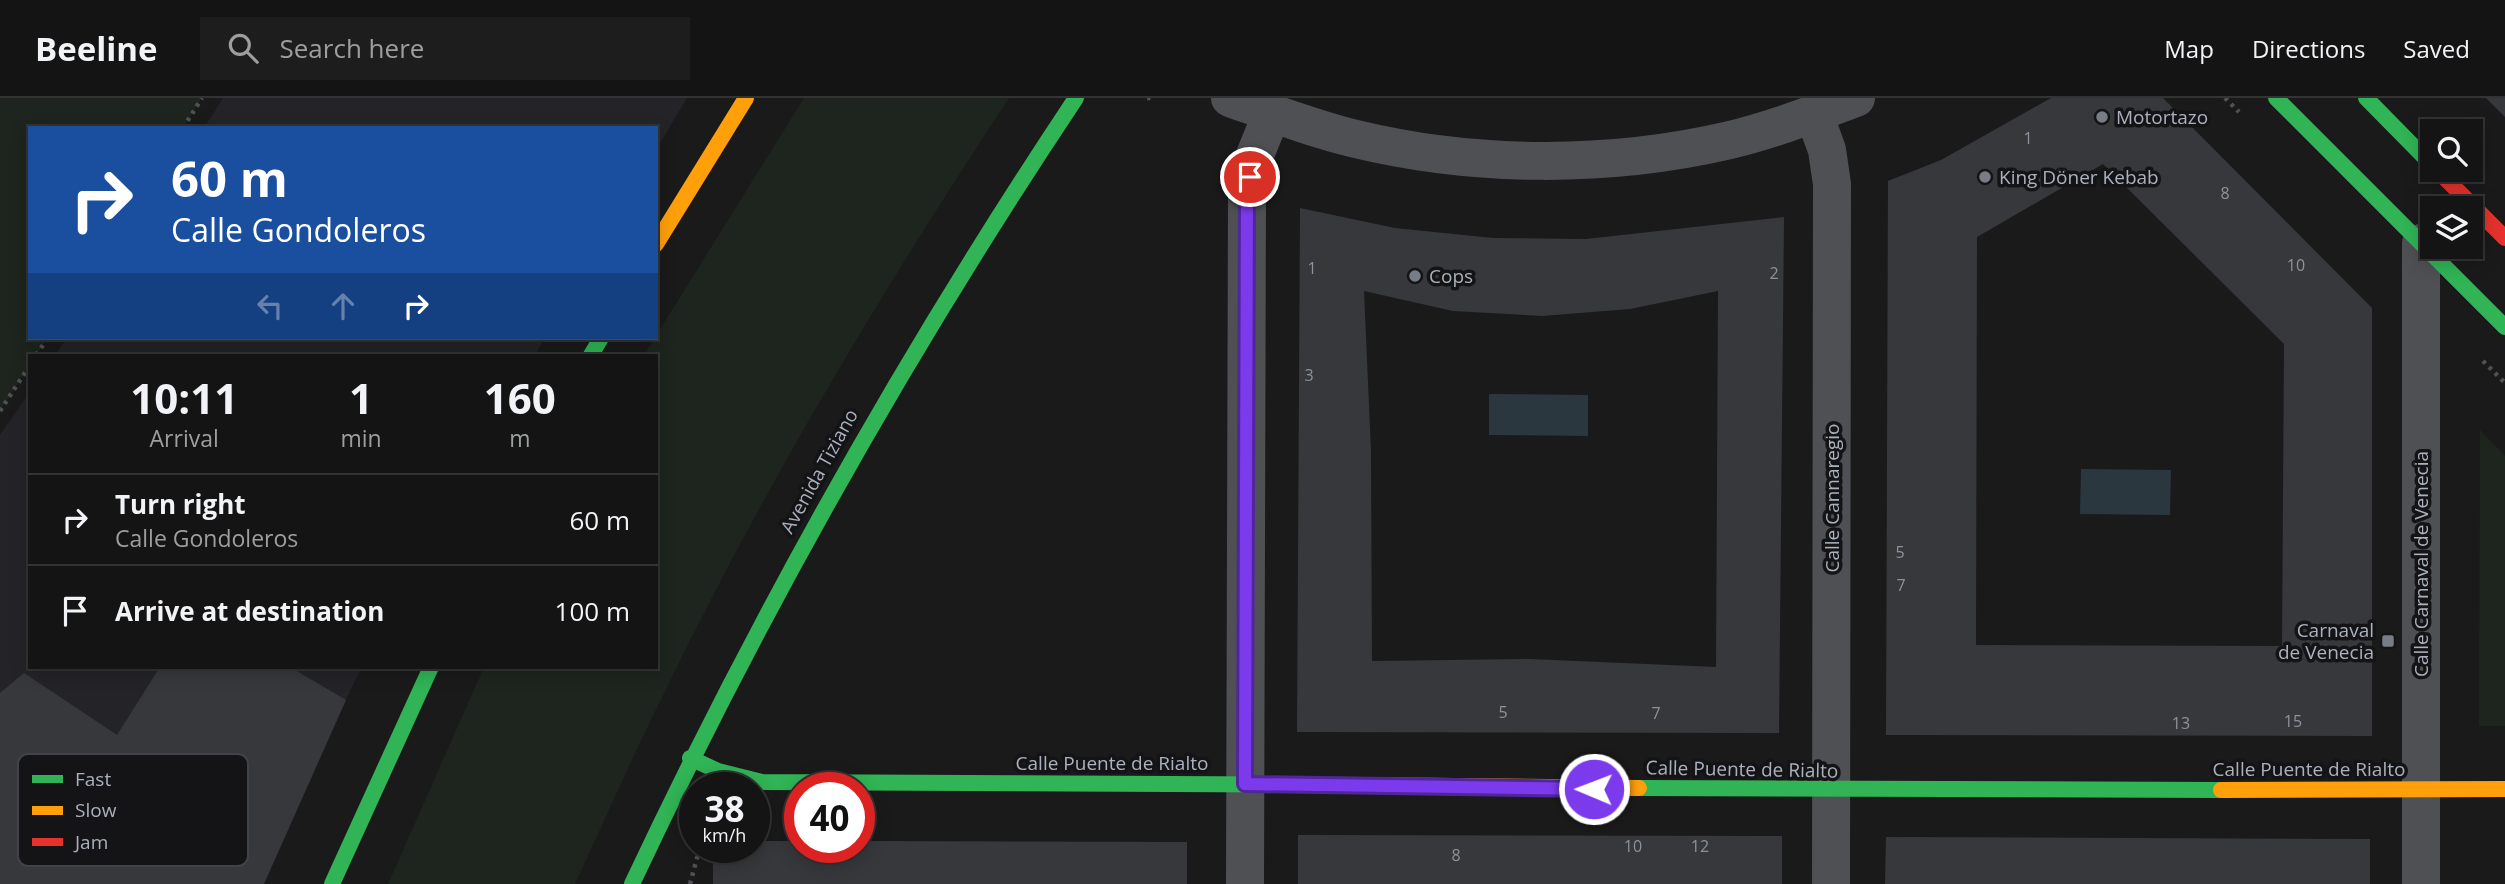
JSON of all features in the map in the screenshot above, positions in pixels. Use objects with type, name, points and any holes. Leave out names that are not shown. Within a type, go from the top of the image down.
[{"type":"street","points":[[658,241],[746,98]]},
{"type":"street","name":"Avenida Tiziano","points":[[632,884],[690,758],[867,427],[1029,166],[1076,98]]},
{"type":"street","points":[[1230,98],[1356,139],[1434,154],[1552,162],[1674,150],[1731,140],[1856,98]]},
{"type":"street","points":[[2276,98],[2420,242]]},
{"type":"street","points":[[2366,98],[2420,153]]},
{"type":"street","points":[[1245,884],[1247,195],[1253,160],[1272,113]]},
{"type":"street","name":"Calle Cannaregio","points":[[1814,114],[1827,150],[1832,184],[1831,884]]},
{"type":"street","points":[[2453,182],[2491,210],[2505,238]]},
{"type":"street","name":"Calle Carnaval de Venecia","points":[[2421,259],[2421,884]]},
{"type":"street","points":[[2437,259],[2505,327]]},
{"type":"street","points":[[332,884],[430,669]]},
{"type":"street","name":"Calle Puente de Rialto","points":[[690,758],[718,771],[762,782],[1245,784],[1832,792],[2505,789]]},
{"type":"path","points":[[184,126],[202,98]]},
{"type":"path","points":[[1147,98],[1155,98]]},
{"type":"path","points":[[0,411],[28,368]]},
{"type":"path","points":[[690,884],[696,863]]},
{"type":"shaded area","points":[[0,98],[202,98],[184,126],[28,126],[28,340],[47,340],[37,354],[28,354],[28,368],[0,411]]},
{"type":"shaded area","points":[[223,98],[687,98],[658,147],[658,126],[205,126]]},
{"type":"shaded area","points":[[804,98],[1009,98],[873,312],[746,532],[657,708],[575,884],[388,884],[483,669],[658,669],[658,354],[645,354],[653,340],[658,340],[658,333]]},
{"type":"shaded area","points":[[66,340],[544,340],[536,354],[56,354]]},
{"type":"shaded area","points":[[1489,394],[1588,395],[1588,436],[1489,435]]},
{"type":"shaded area","points":[[28,395],[28,669],[361,669],[328,736],[248,772],[248,754],[18,754],[18,866],[40,866],[0,884],[0,435]]},
{"type":"shaded area","points":[[2480,430],[2505,456],[2505,726],[2479,726]]},
{"type":"shaded area","points":[[2081,469],[2171,470],[2170,515],[2080,514]]},
{"type":"building","points":[[2051,98],[2163,98],[2372,308],[2372,736],[1886,735],[1888,181],[1941,160]],"holes":[[[2103,164],[2284,344],[2282,646],[1976,645],[1977,237]]]},
{"type":"building","points":[[2486,98],[2505,98],[2505,117]]},
{"type":"building","points":[[1300,208],[1395,228],[1493,238],[1586,239],[1784,217],[1779,733],[1297,732]],"holes":[[[1364,291],[1453,311],[1542,316],[1630,309],[1718,291],[1716,667],[1530,659],[1372,661],[1371,451]]]},
{"type":"building","points":[[159,669],[293,669],[346,700],[264,884],[0,884],[0,693],[24,673],[117,735]]},
{"type":"building","points":[[1298,835],[1782,836],[1782,884],[1298,884]]},
{"type":"building","points":[[1886,837],[2370,839],[2370,884],[1885,884]]},
{"type":"building","points":[[770,841],[784,841],[784,863],[875,863],[875,841],[1187,842],[1187,884],[713,884],[713,863],[770,863]]},
{"type":"traffic: fast","points":[[632,884],[732,681],[839,483],[954,289],[1076,98]]},
{"type":"traffic: fast","points":[[2276,98],[2505,327]]},
{"type":"traffic: fast","points":[[2366,98],[2420,153]]},
{"type":"traffic: fast","points":[[592,354],[600,340]]},
{"type":"traffic: fast","points":[[332,884],[430,669]]},
{"type":"traffic: fast","points":[[690,758],[718,771],[762,782],[1359,785]]},
{"type":"traffic: fast","points":[[1639,788],[2221,790]]},
{"type":"traffic: slow","points":[[658,241],[746,98]]},
{"type":"traffic: slow","points":[[1359,785],[1639,788]]},
{"type":"traffic: slow","points":[[2221,790],[2505,789]]},
{"type":"traffic: jam","points":[[2449,182],[2505,238]]},
{"type":"place","name":"Motortazo","points":[[2102,117]]},
{"type":"place","name":"King Döner Kebab","points":[[1985,177]]},
{"type":"place","name":"Cops","points":[[1415,276]]},
{"type":"place","name":"Carnaval de Venecia","points":[[2388,641]]},
{"type":"route","points":[[1250,177],[1247,195],[1245,784],[1594,789]]}]
